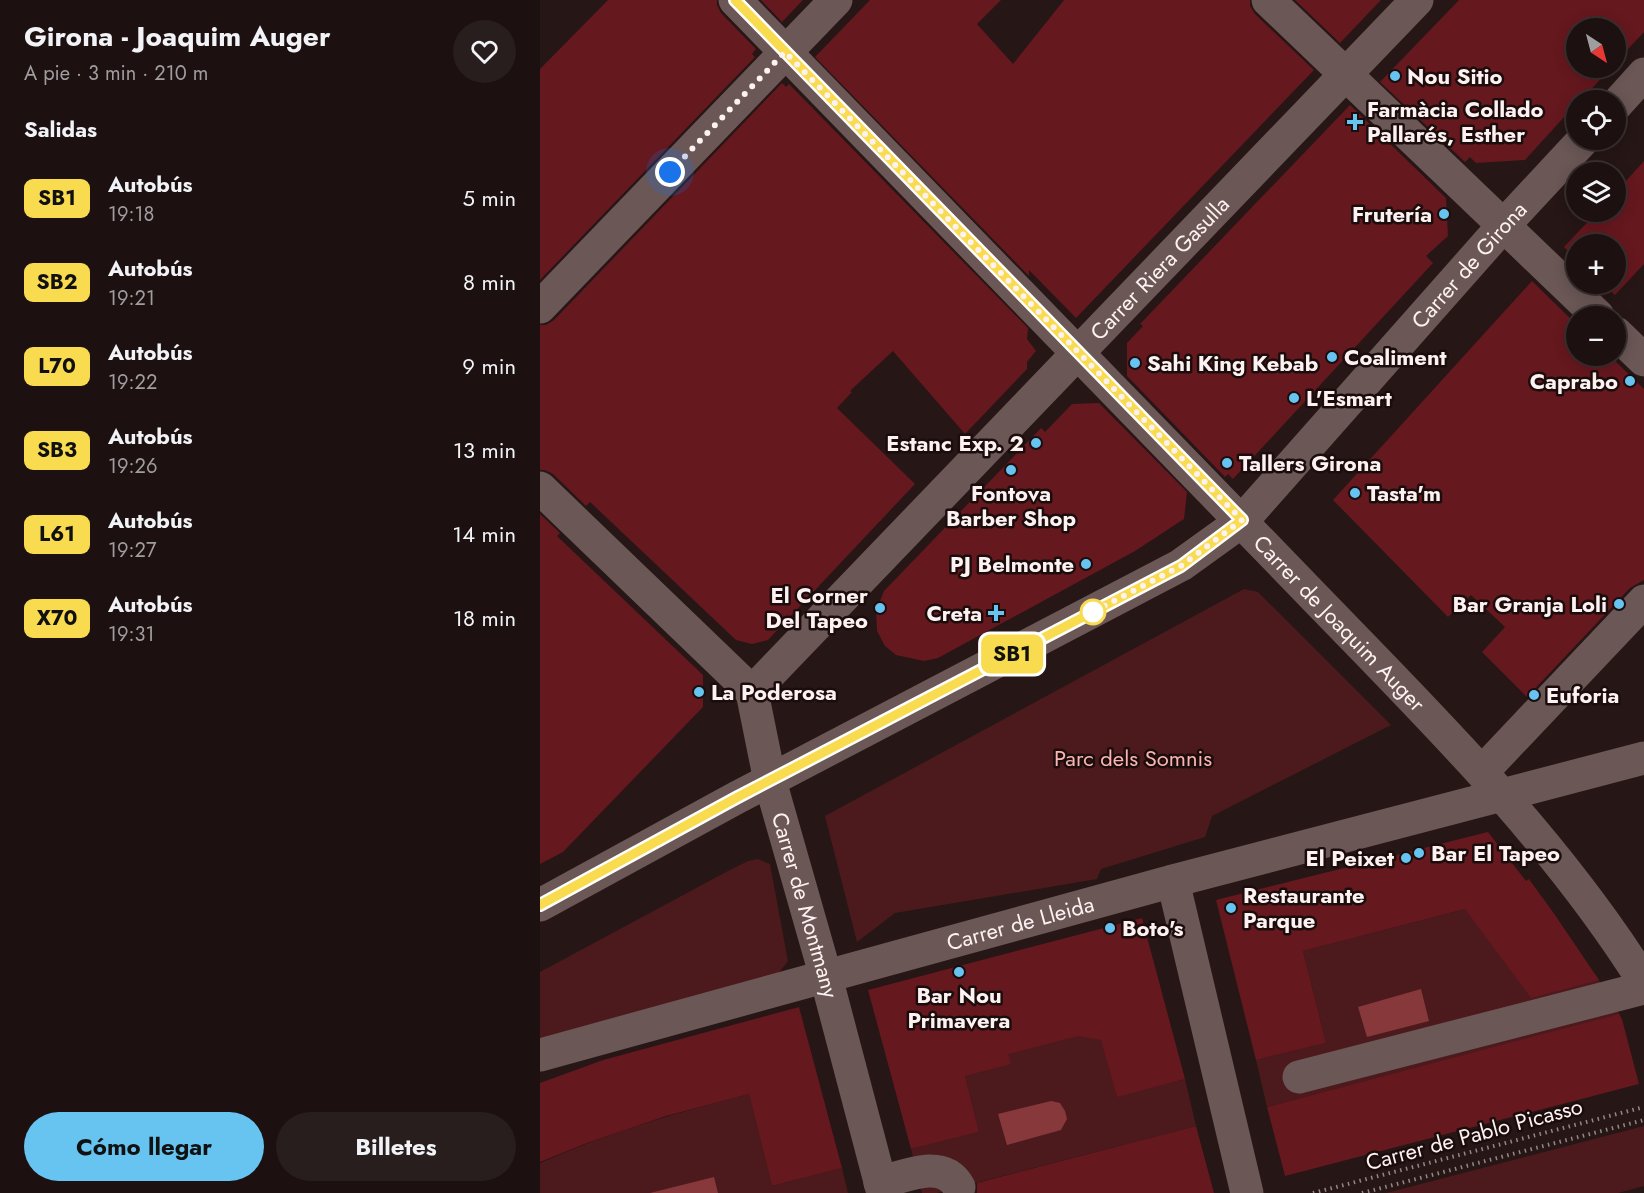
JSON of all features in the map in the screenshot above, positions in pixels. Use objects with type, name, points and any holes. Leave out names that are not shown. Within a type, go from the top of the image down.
[{"type":"street","name":"Carrer de Joaquim Auger","points":[[735,0],[1242,520],[1492,783],[1584,895],[1644,982]]},
{"type":"street","points":[[540,307],[836,0]]},
{"type":"street","points":[[1268,0],[1587,306]]},
{"type":"street","name":"Carrer Riera Gasulla","points":[[752,692],[1417,0]]},
{"type":"street","points":[[1626,94],[1644,74]]},
{"type":"street","name":"Carrer de Girona","points":[[540,904],[1181,566],[1242,520],[1503,226],[1574,150]]},
{"type":"street","points":[[1626,343],[1644,360]]},
{"type":"street","points":[[540,488],[752,692]]},
{"type":"street","points":[[1492,783],[1644,601]]},
{"type":"street","name":"Carrer de Montmany","points":[[752,692],[770,781],[826,977],[882,1188]]},
{"type":"street","name":"Carrer de Lleida","points":[[540,1055],[1173,881],[1492,783],[1644,758]]},
{"type":"street","points":[[1173,881],[1247,1193]]},
{"type":"street","points":[[1299,1077],[1644,988]]},
{"type":"street","points":[[882,1188],[930,1171],[947,1174],[955,1179],[959,1187]]},
{"type":"path","name":"Carrer de Pablo Picasso","points":[[1313,1193],[1644,1107]]},
{"type":"path","name":"Carrer de Pablo Picasso","points":[[1362,1193],[1644,1120]]},
{"type":"green space","name":"Parc dels Somnis","points":[[1244,589],[1258,592],[1391,725],[1212,816],[1205,837],[1101,869],[1097,879],[895,913],[857,942],[825,816]]},
{"type":"green space","points":[[758,859],[770,864],[788,961],[778,974],[540,1044],[540,972],[726,872],[748,861]]},
{"type":"green space","points":[[1465,909],[1590,974],[1595,974],[1620,1015],[1267,1107],[1256,1060],[1326,1043],[1303,951]]},
{"type":"green space","points":[[1092,1005],[1117,1096],[1185,1079],[1196,1126],[937,1193],[922,1193],[911,1149],[979,1132],[956,1040]]},
{"type":"green space","points":[[749,1094],[772,1186],[842,1168],[848,1193],[540,1193],[540,1163],[643,1124]]},
{"type":"green space","points":[[1644,1126],[1644,1186],[1618,1193],[1386,1193]]},
{"type":"shaded area","points":[[1421,989],[1429,1021],[1367,1037],[1358,1007]]},
{"type":"shaded area","points":[[1051,1101],[1060,1103],[1065,1111],[1067,1119],[1061,1130],[1007,1145],[998,1114]]},
{"type":"shaded area","points":[[714,1177],[718,1193],[650,1193]]},
{"type":"building","points":[[608,0],[717,0],[721,13],[756,49],[752,54],[755,57],[540,280],[540,69]]},
{"type":"building","points":[[761,0],[803,0],[782,22]]},
{"type":"building","points":[[870,0],[1001,0],[977,24],[1013,64],[1064,0],[1250,0],[1250,6],[1255,14],[1314,70],[1076,318],[1029,270],[1029,276],[815,57]]},
{"type":"building","points":[[1295,0],[1381,0],[1340,43]]},
{"type":"building","points":[[1459,0],[1644,0],[1644,32],[1626,51],[1626,18],[1566,18],[1566,78],[1602,78],[1590,90],[1566,90],[1566,115],[1525,160],[1476,163],[1470,157],[1465,162],[1380,82]]},
{"type":"building","points":[[782,83],[786,87],[789,84],[1028,328],[1027,339],[1036,351],[1027,362],[1027,369],[965,434],[893,351],[850,391],[852,392],[837,408],[915,484],[768,640],[752,644],[736,640],[590,502],[586,506],[553,474],[540,470],[540,325],[546,325],[554,320]]},
{"type":"building","points":[[1350,105],[1446,198],[1448,236],[1426,256],[1433,263],[1285,423],[1233,479],[1228,474],[1225,477],[1127,376],[1127,343],[1143,326],[1140,324]]},
{"type":"building","points":[[1644,161],[1644,264],[1626,283],[1626,234],[1576,234],[1588,222],[1626,222],[1626,181]]},
{"type":"building","points":[[1532,281],[1566,314],[1566,366],[1620,366],[1644,389],[1644,580],[1630,588],[1527,697],[1482,652],[1505,627],[1471,595],[1448,617],[1333,500]]},
{"type":"building","points":[[1099,403],[1187,492],[1184,519],[1135,551],[938,658],[924,661],[896,655],[885,646],[877,631],[876,611],[884,591],[1041,428],[1045,432],[1072,404]]},
{"type":"building","points":[[540,514],[560,533],[557,536],[703,675],[703,707],[563,852],[540,864]]},
{"type":"building","points":[[1488,832],[1526,881],[1529,879],[1599,980],[1531,998],[1465,909],[1303,951],[1326,1043],[1256,1060],[1216,900]]},
{"type":"building","points":[[1142,918],[1185,1079],[1117,1097],[1101,1040],[1078,1036],[1008,1054],[1011,1064],[965,1076],[979,1132],[911,1149],[868,990]]},
{"type":"building","points":[[799,1007],[842,1168],[772,1186],[749,1094],[666,1116],[540,1162],[540,1083],[603,1060]]},
{"type":"building","points":[[1619,1014],[1639,1084],[1285,1176],[1267,1107]]},
{"type":"building","points":[[1196,1126],[1214,1193],[977,1193],[977,1183]]},
{"type":"bus line","name":"SB1","points":[[540,905],[736,798],[1181,566],[1242,520],[735,0]]},
{"type":"place","name":"Nou Sitio","points":[[1395,76]]},
{"type":"place","name":"Farmàcia Collado Pallarés, Esther","points":[[1355,122]]},
{"type":"place","name":"Frutería","points":[[1444,214]]},
{"type":"place","name":"Coaliment","points":[[1332,357]]},
{"type":"place","name":"Sahi King Kebab","points":[[1135,363]]},
{"type":"place","name":"Caprabo","points":[[1630,381]]},
{"type":"place","name":"L'Esmart","points":[[1294,398]]},
{"type":"place","name":"Estanc Exp. 2","points":[[1036,443]]},
{"type":"place","name":"Tallers Girona","points":[[1227,463]]},
{"type":"place","name":"Fontova Barber Shop","points":[[1011,470]]},
{"type":"place","name":"Tasta'm","points":[[1355,493]]},
{"type":"place","name":"PJ Belmonte","points":[[1086,564]]},
{"type":"place","name":"Bar Granja Loli","points":[[1619,604]]},
{"type":"place","name":"El Corner Del Tapeo","points":[[880,608]]},
{"type":"place","name":"Creta","points":[[996,613]]},
{"type":"place","name":"La Poderosa","points":[[699,692]]},
{"type":"place","name":"Euforia","points":[[1534,695]]},
{"type":"place","name":"Bar El Tapeo","points":[[1419,853]]},
{"type":"place","name":"El Peixet","points":[[1406,858]]},
{"type":"place","name":"Restaurante Parque","points":[[1231,908]]},
{"type":"place","name":"Boto's","points":[[1110,928]]},
{"type":"place","name":"Bar Nou Primavera","points":[[959,972]]},
{"type":"route","points":[[670,172],[785,52],[1242,520],[1181,566],[1093,612]]}]
